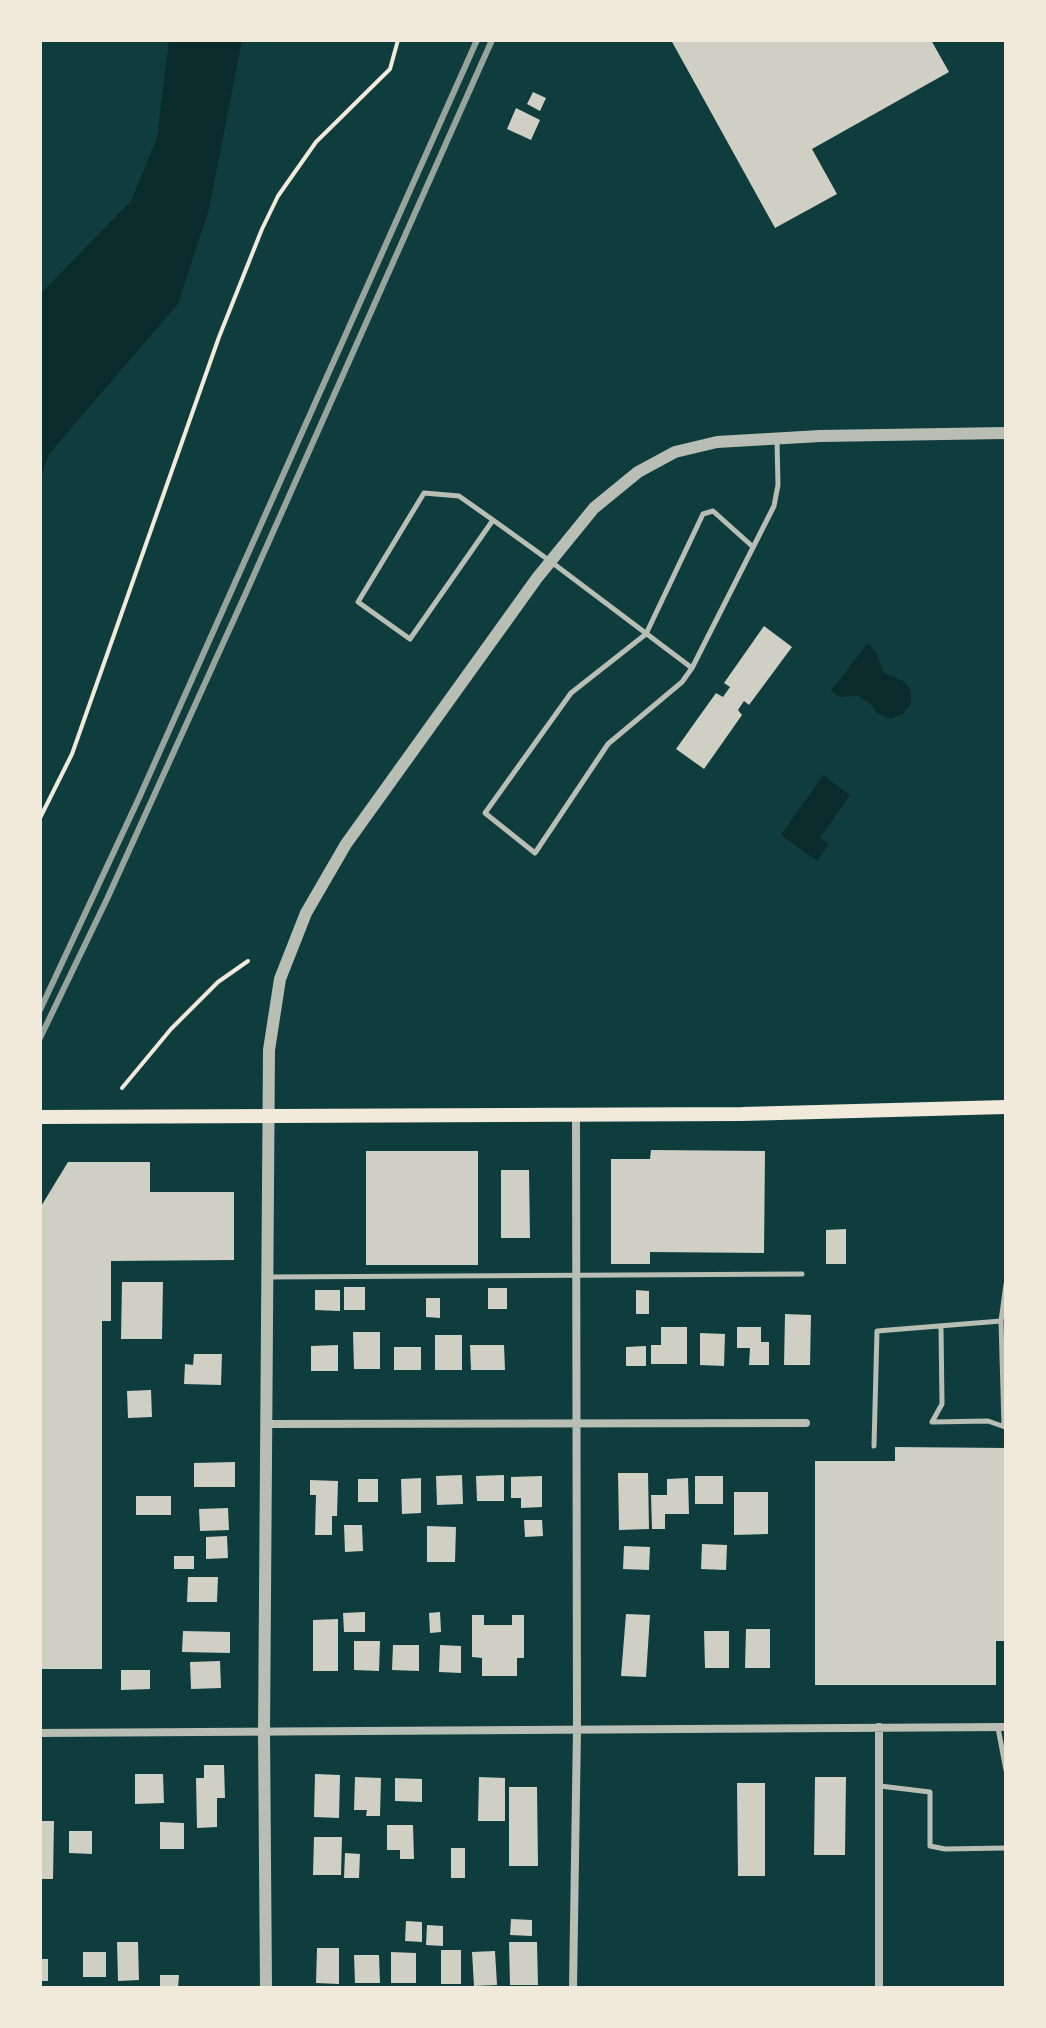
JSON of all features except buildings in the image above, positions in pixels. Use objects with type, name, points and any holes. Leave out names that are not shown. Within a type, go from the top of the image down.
[{"type":"main road","points":[[40,1117],[742,1114],[1006,1107]]},
{"type":"street","points":[[266,1988],[264,1732],[268,1117],[273,1015],[280,979],[306,913],[346,844],[550,561],[594,508],[638,472],[675,452],[717,442],[1006,433]]},
{"type":"street","points":[[573,1988],[577,1729],[576,1115]]},
{"type":"street","points":[[266,1424],[806,1423]]},
{"type":"street","points":[[879,1727],[879,1988]]},
{"type":"street","points":[[40,1733],[1002,1727]]},
{"type":"lane","points":[[752,546],[713,511],[703,514],[646,634],[571,693],[485,813],[535,853],[608,744],[682,682],[774,506],[778,485],[777,439]]},
{"type":"lane","points":[[493,520],[410,639],[358,602],[424,493],[459,496],[493,520],[550,561],[692,668]]},
{"type":"lane","points":[[267,1277],[802,1274]]},
{"type":"lane","points":[[941,1326],[942,1404],[932,1422],[988,1421],[1005,1427],[1001,1321],[1006,1284]]},
{"type":"lane","points":[[874,1446],[877,1331],[1001,1321]]},
{"type":"lane","points":[[1002,1727],[1006,1770]]},
{"type":"lane","points":[[879,1786],[930,1792],[930,1846],[945,1849],[1006,1848]]},
{"type":"path","points":[[40,818],[72,754],[219,337],[262,229],[278,196],[316,142],[390,69],[398,40]]},
{"type":"path","points":[[122,1088],[171,1029],[218,982],[248,961]]},
{"type":"water","points":[[169,40],[242,40],[209,209],[178,304],[49,454],[40,479],[40,294],[131,201],[157,138]]},
{"type":"water","points":[[868,643],[884,673],[905,682],[911,691],[911,703],[903,714],[890,719],[877,713],[871,704],[858,696],[840,697],[831,691]]},
{"type":"water","points":[[823,775],[850,795],[820,838],[829,844],[817,861],[781,835]]},
{"type":"railway","points":[[40,1010],[139,798],[477,40]]},
{"type":"railway","points":[[40,1038],[107,899],[245,595],[492,40]]}]
